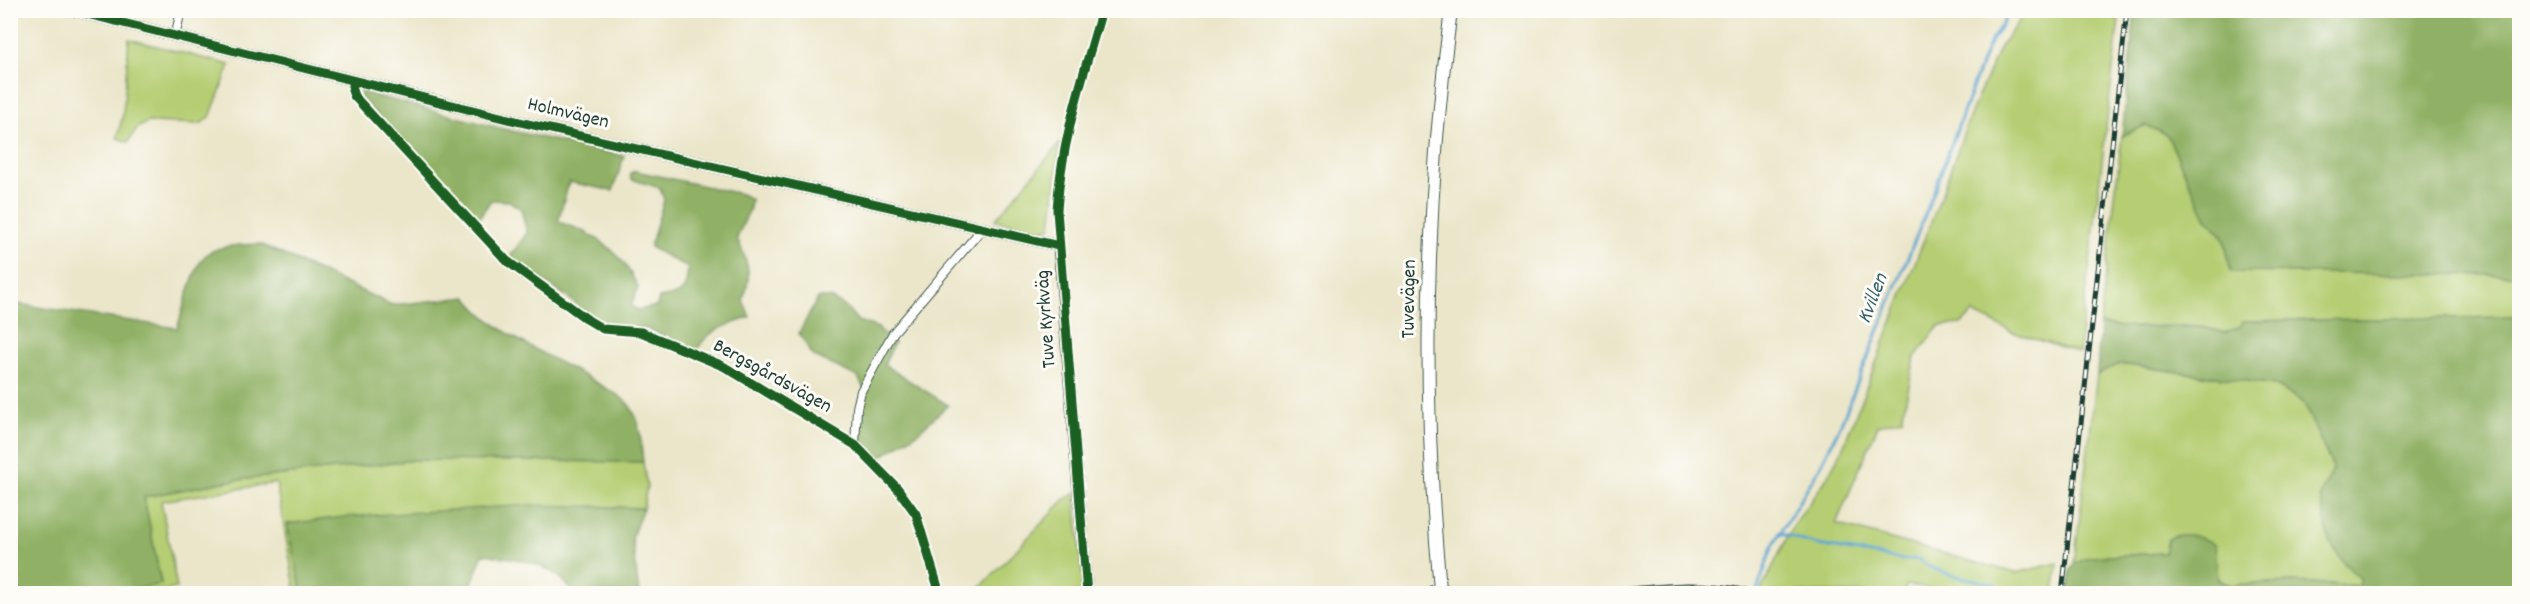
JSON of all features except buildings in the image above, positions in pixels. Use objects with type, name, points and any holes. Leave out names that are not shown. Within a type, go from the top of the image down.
[{"type":"main road","name":"Tuvevägen","points":[[1451,10],[1439,118],[1429,280],[1434,591],[1454,594]]},
{"type":"street","name":"Holmvägen","points":[[71,10],[354,82],[981,230],[1059,246]]},
{"type":"street","points":[[175,37],[181,10]]},
{"type":"street","name":"Tuve Kyrkväg","points":[[1087,594],[1057,210],[1059,175],[1102,10]]},
{"type":"street","name":"Bergsgårdsvägen","points":[[354,82],[352,90],[354,96],[430,175],[496,250],[521,272],[603,329],[641,332],[723,366],[855,445],[898,489],[916,514],[937,592]]},
{"type":"street","name":"Bergsgårdsvägen","points":[[855,445],[857,408],[861,391],[893,333],[981,230]]},
{"type":"street","points":[[1621,594],[1689,588],[1713,588],[1743,594]]},
{"type":"green space","points":[[2026,11],[2120,11],[2079,353],[2012,332],[1973,313],[1961,324],[1939,326],[1915,357],[1902,419],[1878,425],[1836,524],[2015,573],[2058,563],[2054,593],[1973,594],[1906,585],[1906,593],[1760,592],[1793,526],[1825,481],[1842,450],[1940,199],[1972,110],[2000,47]]},
{"type":"green space","points":[[2135,11],[2519,11],[2519,275],[2231,272],[2224,237],[2207,219],[2167,135],[2146,125],[2122,136]]},
{"type":"green space","points":[[129,39],[230,65],[210,117],[200,124],[148,122],[137,128],[128,142],[117,138],[123,115]]},
{"type":"green space","points":[[361,92],[499,128],[624,156],[613,191],[569,182],[558,222],[584,231],[616,254],[632,275],[638,288],[631,306],[638,310],[657,306],[659,298],[682,291],[686,283],[688,268],[650,247],[664,200],[660,188],[631,179],[630,173],[636,171],[741,194],[751,199],[750,208],[737,238],[748,269],[748,283],[743,300],[750,317],[713,333],[701,343],[697,351],[647,329],[609,325],[595,319],[566,296],[512,260],[511,255],[527,233],[521,209],[509,201],[491,200],[476,222],[364,101],[360,96]]},
{"type":"green space","points":[[2146,125],[2167,135],[2207,219],[2224,237],[2231,272],[2519,275],[2519,317],[2243,321],[2242,326],[2225,333],[2195,327],[2132,327],[2100,324],[2122,136]]},
{"type":"green space","points":[[1060,143],[1051,227],[1044,230],[995,220]]},
{"type":"green space","points":[[260,244],[392,305],[467,297],[479,311],[511,335],[625,401],[637,420],[643,462],[414,460],[229,481],[144,497],[161,584],[128,591],[128,593],[11,593],[11,303],[177,328],[193,278],[206,255],[225,247]]},
{"type":"green space","points":[[818,298],[830,298],[846,307],[858,321],[878,328],[894,343],[884,365],[948,405],[916,434],[879,458],[862,443],[859,416],[866,393],[858,377],[813,356],[799,333]]},
{"type":"green space","points":[[2519,317],[2519,593],[2069,593],[2070,571],[2074,564],[2090,557],[2165,553],[2168,539],[2180,535],[2198,537],[2215,544],[2218,581],[2230,585],[2293,582],[2359,586],[2361,579],[2344,563],[2329,541],[2320,496],[2333,468],[2303,402],[2275,385],[2138,366],[2119,364],[2097,375],[2100,324],[2132,327],[2195,327],[2225,333],[2241,326],[2243,321]]},
{"type":"green space","points":[[2119,364],[2275,385],[2303,402],[2333,468],[2320,496],[2344,563],[2361,579],[2359,586],[2293,582],[2230,585],[2165,553],[2090,557],[2074,564],[2097,375]]},
{"type":"green space","points":[[415,460],[643,462],[647,486],[643,508],[591,506],[287,525],[302,593],[296,593],[276,483],[161,501],[177,588],[149,593],[128,593],[128,591],[161,583],[144,497],[229,481]]},
{"type":"green space","points":[[1075,493],[1084,593],[974,594],[1064,500]]},
{"type":"green space","points":[[530,505],[643,508],[632,537],[639,593],[573,593],[565,582],[545,568],[521,560],[483,554],[468,593],[302,593],[287,524],[344,517]]},
{"type":"waterway","name":"Kvillen","points":[[1756,594],[1772,547],[1821,465],[1840,426],[1927,210],[1988,46],[2011,10]]},
{"type":"waterway","points":[[1779,533],[1813,544],[1904,560],[1918,559],[1929,567],[1952,575],[1993,584],[2001,589],[2030,589]]},
{"type":"railway","points":[[2062,594],[2127,10]]},
{"type":"cycle path","points":[[71,10],[520,122],[1059,246]]},
{"type":"cycle path","points":[[1087,594],[1057,210],[1068,134],[1102,10]]},
{"type":"cycle path","points":[[354,82],[352,90],[354,96],[507,261],[588,320],[603,329],[641,332],[723,366],[855,445],[898,489],[916,514],[940,594]]}]
